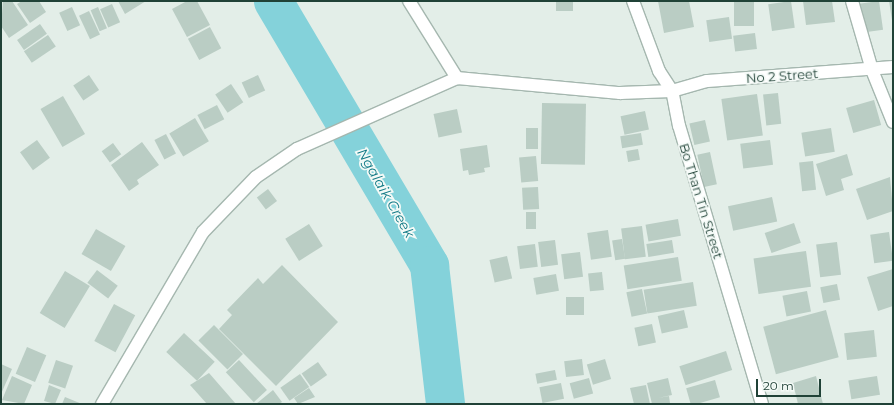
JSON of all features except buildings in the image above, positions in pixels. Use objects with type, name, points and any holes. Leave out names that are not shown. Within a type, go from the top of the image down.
[{"type":"street","points":[[102,404],[203,232],[256,177],[297,149],[438,84],[457,78],[409,1]]},
{"type":"street","name":"Bo Than Tin Street","points":[[633,1],[659,71],[672,91],[679,126],[762,404]]},
{"type":"street","points":[[852,1],[872,70],[893,122]]},
{"type":"street","name":"No 2 Street","points":[[457,78],[620,93],[672,91],[707,81],[872,70],[893,67]]},
{"type":"waterway","name":"Ngalaik Creek","points":[[273,1],[429,265],[445,404]]}]
